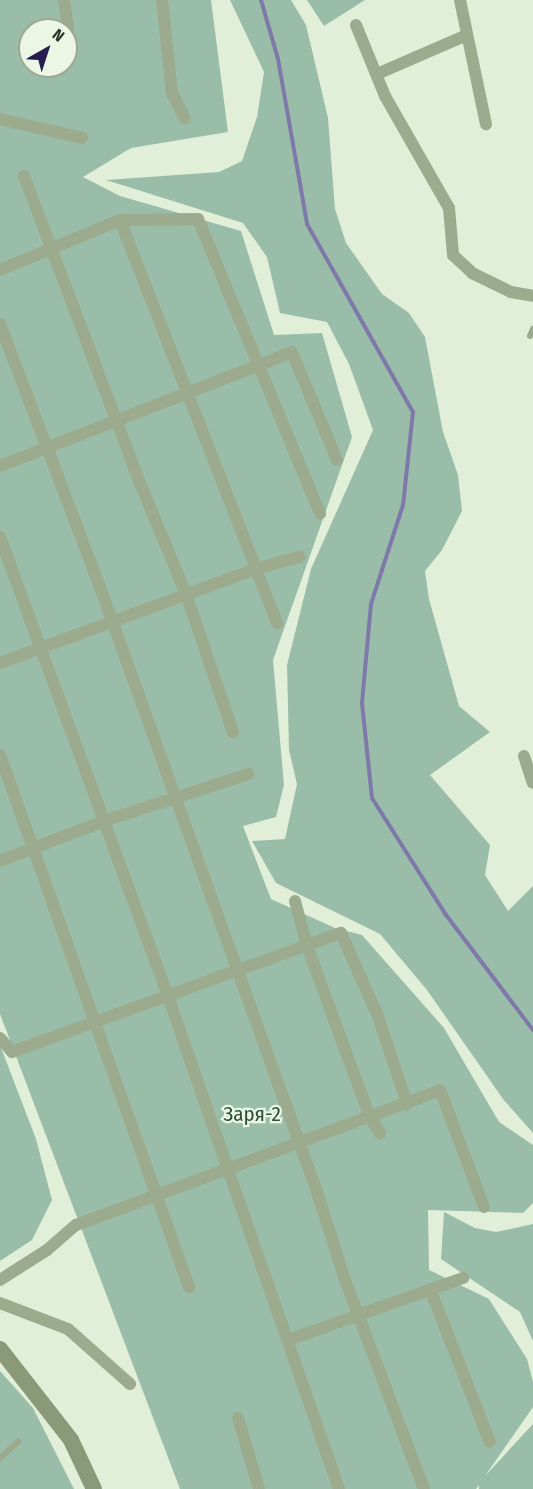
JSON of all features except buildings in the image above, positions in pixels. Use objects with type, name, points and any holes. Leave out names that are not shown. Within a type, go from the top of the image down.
[{"type":"street","points":[[64,0],[66,18]]},
{"type":"street","points":[[162,0],[172,93],[184,118]]},
{"type":"street","points":[[460,0],[486,124]]},
{"type":"street","points":[[356,25],[385,96],[449,208],[453,255],[472,273],[511,292],[533,296]]},
{"type":"street","points":[[377,74],[467,35]]},
{"type":"street","points":[[0,119],[82,138]]},
{"type":"street","points":[[24,176],[117,422],[186,594],[233,732]]},
{"type":"street","points":[[0,270],[120,220],[198,219],[257,367],[320,514]]},
{"type":"street","points":[[120,220],[186,395],[277,623]]},
{"type":"street","points":[[0,324],[112,621],[360,1317],[424,1489]]},
{"type":"street","points":[[0,466],[292,352],[337,459]]},
{"type":"street","points":[[0,537],[167,996],[339,1489]]},
{"type":"street","points":[[0,663],[255,569],[299,557]]},
{"type":"street","points":[[0,755],[94,1021],[158,1193],[189,1287]]},
{"type":"street","points":[[524,756],[533,783]]},
{"type":"street","points":[[0,861],[105,822],[249,774]]},
{"type":"street","points":[[295,901],[307,946],[370,1117],[380,1133]]},
{"type":"street","points":[[0,1038],[12,1052],[341,933],[377,1014],[407,1104]]},
{"type":"street","points":[[0,1280],[47,1250],[76,1225],[158,1193],[300,1144],[440,1090],[484,1207]]},
{"type":"street","points":[[288,1340],[360,1317],[463,1278]]},
{"type":"street","points":[[430,1289],[490,1442]]},
{"type":"street","points":[[0,1303],[68,1329],[130,1384]]},
{"type":"street","points":[[0,1349],[71,1440],[94,1489]]},
{"type":"street","points":[[238,1418],[258,1489]]},
{"type":"lane","points":[[530,336],[533,329]]},
{"type":"lane","points":[[0,1458],[19,1441]]},
{"type":"green space","name":"Заря-2","points":[[0,0],[211,0],[228,132],[131,148],[83,177],[120,196],[241,231],[274,335],[322,333],[352,437],[273,660],[284,785],[276,817],[243,826],[271,899],[335,928],[362,935],[444,1028],[499,1122],[533,1145],[533,1203],[523,1213],[428,1210],[429,1270],[489,1299],[527,1359],[533,1382],[533,1407],[485,1476],[533,1424],[533,1489],[479,1489],[479,1485],[476,1489],[180,1489],[0,1014]]},
{"type":"green space","points":[[230,0],[291,0],[306,25],[328,118],[335,209],[346,243],[382,294],[409,313],[425,337],[443,432],[458,475],[462,511],[442,550],[425,571],[429,599],[459,706],[490,732],[430,775],[490,845],[485,875],[508,911],[533,886],[533,1133],[503,1099],[427,990],[380,934],[276,883],[252,841],[285,839],[297,784],[289,750],[287,665],[311,569],[373,430],[349,364],[327,322],[280,313],[267,257],[243,223],[106,180],[219,172],[242,161],[257,117],[264,72]]},
{"type":"green space","points":[[307,0],[365,0],[324,26]]},
{"type":"green space","points":[[0,1045],[36,1139],[52,1200],[32,1240],[0,1261]]},
{"type":"green space","points":[[444,1212],[475,1228],[496,1232],[533,1224],[533,1341],[520,1312],[441,1259]]},
{"type":"green space","points":[[0,1371],[33,1408],[74,1489],[0,1489]]},
{"type":"waterway","points":[[261,0],[278,59],[307,224],[413,412],[403,505],[371,604],[362,703],[372,798],[446,915],[533,1030]]}]
